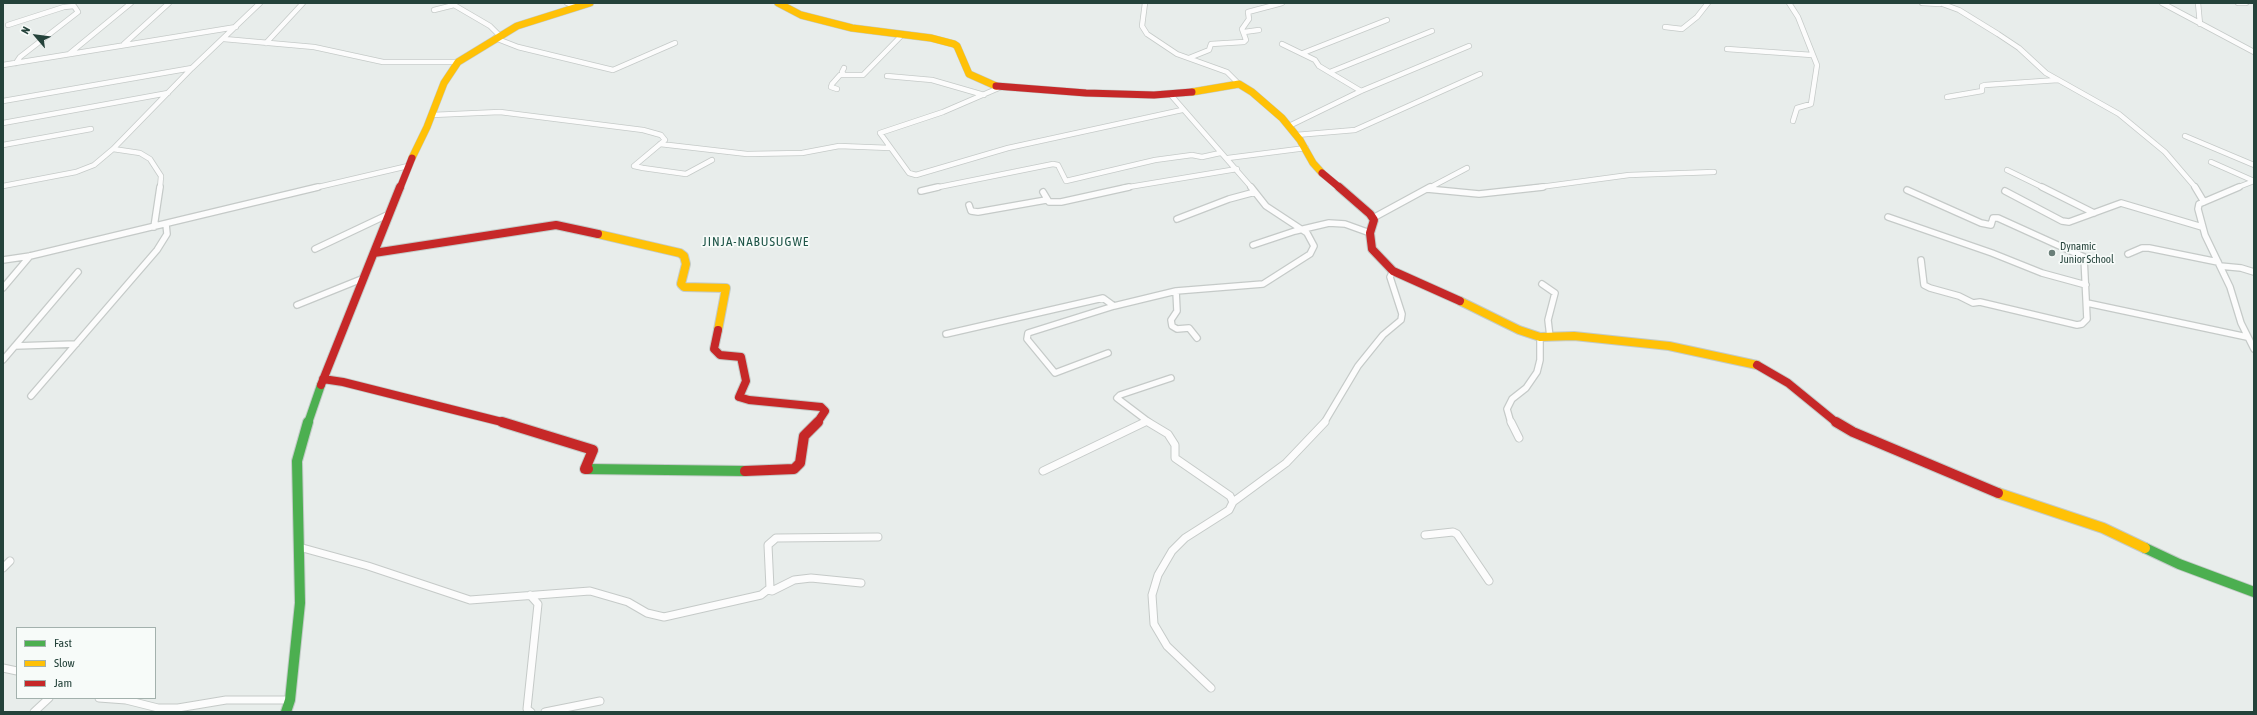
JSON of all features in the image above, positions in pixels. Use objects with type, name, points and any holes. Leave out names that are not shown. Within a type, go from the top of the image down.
[{"type":"street","points":[[68,55],[130,3]]},
{"type":"street","points":[[124,44],[169,3]]},
{"type":"street","points":[[3,186],[86,169],[98,162],[114,149],[192,68],[260,3]]},
{"type":"street","points":[[266,42],[303,3]]},
{"type":"street","points":[[567,3],[577,7]]},
{"type":"street","points":[[286,712],[290,700],[300,603],[297,461],[302,436],[323,379],[408,166],[432,115],[444,83],[458,62],[497,36],[531,21],[590,3]]},
{"type":"street","points":[[778,3],[790,11],[852,28],[931,38],[954,44],[957,46],[969,74],[981,82],[1001,87],[1116,94],[1170,94],[1238,84]]},
{"type":"street","points":[[1145,3],[1142,26],[1147,34],[1178,54],[1227,72],[1234,77],[1238,84],[1252,92],[1289,126],[1306,148],[1313,163],[1321,172],[1373,218]]},
{"type":"street","points":[[1189,58],[1209,50],[1211,44],[1244,42],[1246,40],[1242,29],[1250,19],[1248,12],[1282,3]]},
{"type":"street","points":[[1664,27],[1682,29],[1697,17],[1708,3]]},
{"type":"street","points":[[1789,3],[1798,17],[1812,56],[1817,65],[1811,104],[1797,108],[1792,121]]},
{"type":"street","points":[[1922,3],[1940,3],[1959,10],[2019,48],[2046,73],[2119,114],[2165,152],[2198,190],[2204,202]]},
{"type":"street","points":[[2162,3],[2254,52]]},
{"type":"street","points":[[2198,3],[2200,24]]},
{"type":"street","points":[[2238,3],[2246,3]]},
{"type":"street","points":[[434,10],[454,5],[490,26],[497,36],[522,48],[612,70],[675,43]]},
{"type":"street","points":[[8,25],[64,7],[74,6],[78,12],[20,57],[16,63]]},
{"type":"street","points":[[1302,53],[1387,20]]},
{"type":"street","points":[[3,65],[68,55],[124,44],[236,27]]},
{"type":"street","points":[[1244,32],[1259,30]]},
{"type":"street","points":[[1330,72],[1432,31]]},
{"type":"street","points":[[837,89],[831,87],[838,77],[844,74],[862,75],[903,34]]},
{"type":"street","points":[[224,39],[314,47],[383,62],[458,62]]},
{"type":"street","points":[[1282,44],[1302,53],[1361,91]]},
{"type":"street","points":[[1289,126],[1361,91],[1469,46]]},
{"type":"street","points":[[1727,49],[1812,56]]},
{"type":"street","points":[[3,101],[192,68]]},
{"type":"street","points":[[844,68],[842,72],[844,74]]},
{"type":"street","points":[[1296,135],[1355,130],[1480,74]]},
{"type":"street","points":[[887,76],[932,80],[984,95]]},
{"type":"street","points":[[1947,97],[1982,91],[1982,86],[1985,85],[2058,80]]},
{"type":"street","points":[[1001,87],[943,112],[880,133],[909,173],[916,175],[1008,148],[1182,110]]},
{"type":"street","points":[[3,123],[168,93]]},
{"type":"street","points":[[1108,353],[1054,373],[1027,339],[1028,332],[1114,306],[1176,291],[1237,288],[1263,284],[1310,254],[1314,246],[1307,233],[1266,206],[1228,158],[1220,153],[1170,94]]},
{"type":"street","points":[[432,115],[493,112],[643,130],[662,136],[665,140],[634,166],[686,174],[712,160]]},
{"type":"street","points":[[3,145],[91,129]]},
{"type":"street","points":[[2185,136],[2254,165]]},
{"type":"street","points":[[660,144],[747,154],[802,153],[839,146],[890,148]]},
{"type":"street","points":[[1228,158],[1306,148]]},
{"type":"street","points":[[114,149],[140,153],[150,159],[156,166],[161,176],[161,183],[154,227]]},
{"type":"street","points":[[921,190],[1053,164],[1058,165],[1066,181],[1155,160],[1192,155],[1202,157],[1220,153]]},
{"type":"street","points":[[2210,162],[2254,181],[2204,202],[2198,209],[2202,227],[2230,287],[2247,337],[2254,349]]},
{"type":"street","points":[[3,260],[30,256],[408,166]]},
{"type":"street","points":[[1373,218],[1467,168]]},
{"type":"street","points":[[1043,192],[1046,200],[1051,203],[1061,202],[1120,188],[1237,169]]},
{"type":"street","points":[[2007,170],[2094,213]]},
{"type":"street","points":[[1427,189],[1463,194],[1479,194],[1557,186],[1629,175],[1714,172]]},
{"type":"street","points":[[1907,190],[1981,223],[1991,225],[1993,218],[1998,218],[2084,257],[2087,319],[2082,324],[2077,325],[1980,302],[1973,303],[1959,296],[1925,286],[1921,260]]},
{"type":"street","points":[[1177,220],[1229,199],[1255,192]]},
{"type":"street","points":[[2005,192],[2062,221],[2069,222],[2121,204],[2202,227]]},
{"type":"street","points":[[969,205],[971,212],[978,212],[1046,200]]},
{"type":"street","points":[[315,249],[389,214]]},
{"type":"street","points":[[1888,217],[2042,272],[2086,285]]},
{"type":"street","points":[[1373,218],[1370,233],[1374,253],[1393,271],[1434,288],[1519,330],[1545,337],[1574,336],[1669,346],[1749,362],[1763,367],[1788,383],[1831,419],[1853,432],[1987,489],[2103,528],[2186,567],[2254,592]]},
{"type":"street","points":[[1253,245],[1329,223],[1345,224],[1370,233]]},
{"type":"street","points":[[30,396],[157,250],[167,234],[166,224]]},
{"type":"street","points":[[323,379],[343,382],[522,427],[591,449],[594,453],[586,469],[753,471],[794,469],[800,463],[804,436],[821,419],[825,411],[821,407],[749,400],[739,397],[746,381],[741,357],[720,355],[714,349],[726,288],[684,287],[681,284],[686,264],[684,256],[680,253],[556,225],[374,253]]},
{"type":"street","points":[[2128,254],[2142,248],[2149,248],[2254,272]]},
{"type":"street","points":[[3,288],[30,256]]},
{"type":"street","points":[[1212,688],[1175,654],[1160,636],[1154,624],[1152,595],[1158,575],[1177,545],[1185,538],[1229,510],[1232,502],[1286,463],[1316,433],[1329,417],[1358,366],[1383,335],[1401,320],[1402,314],[1390,277],[1393,271]]},
{"type":"street","points":[[3,360],[78,272]]},
{"type":"street","points":[[297,305],[364,278]]},
{"type":"street","points":[[1518,438],[1511,423],[1507,409],[1512,399],[1526,388],[1537,372],[1555,293],[1542,284]]},
{"type":"street","points":[[1176,291],[1178,311],[1171,320],[1172,326],[1177,329],[1189,328],[1197,338]]},
{"type":"street","points":[[946,334],[1103,298],[1114,306]]},
{"type":"street","points":[[2087,303],[2247,337]]},
{"type":"street","points":[[15,346],[76,344]]},
{"type":"street","points":[[1172,378],[1118,396],[1119,400],[1146,421],[1168,434],[1175,444],[1174,455],[1178,462],[1230,496],[1232,502]]},
{"type":"street","points":[[1043,471],[1146,421]]},
{"type":"street","points":[[1425,535],[1453,532],[1457,534],[1489,581]]},
{"type":"street","points":[[299,547],[368,566],[470,600],[590,591],[628,602],[647,613],[664,617],[761,595],[768,590],[771,582],[768,545],[772,540],[789,536],[878,537]]},
{"type":"street","points":[[3,568],[10,561]]},
{"type":"street","points":[[768,590],[772,591],[794,580],[811,578],[861,583]]},
{"type":"street","points":[[530,595],[538,604],[527,704],[527,709],[531,712]]},
{"type":"street","points":[[3,668],[16,671]]},
{"type":"street","points":[[34,712],[48,699]]},
{"type":"street","points":[[112,699],[126,700],[158,708],[178,708],[200,702],[226,700],[290,700]]},
{"type":"street","points":[[545,712],[600,701]]},
{"type":"traffic: fast","points":[[286,712],[290,700],[300,603],[297,461],[299,449],[321,385]]},
{"type":"traffic: fast","points":[[588,469],[745,471]]},
{"type":"traffic: fast","points":[[2145,548],[2179,564],[2254,592]]},
{"type":"traffic: slow","points":[[412,158],[427,127],[444,83],[458,62],[517,26],[590,3]]},
{"type":"traffic: slow","points":[[778,3],[801,15],[852,28],[931,38],[954,44],[957,46],[969,74],[981,81],[996,86]]},
{"type":"traffic: slow","points":[[1192,92],[1239,84],[1252,92],[1282,118],[1300,140],[1313,163],[1322,173]]},
{"type":"traffic: slow","points":[[598,234],[680,253],[684,256],[686,264],[681,284],[684,287],[726,288],[718,330]]},
{"type":"traffic: slow","points":[[1460,301],[1519,330],[1540,337],[1574,336],[1669,346],[1757,365]]},
{"type":"traffic: slow","points":[[1998,493],[2103,528],[2145,548]]},
{"type":"traffic: jam","points":[[996,86],[1086,93],[1154,95],[1192,92]]},
{"type":"traffic: jam","points":[[321,385],[412,158]]},
{"type":"traffic: jam","points":[[1322,173],[1370,214],[1374,220],[1370,233],[1372,249],[1393,271],[1460,301]]},
{"type":"traffic: jam","points":[[374,253],[556,225],[598,234]]},
{"type":"traffic: jam","points":[[718,330],[714,349],[720,355],[741,357],[746,381],[739,397],[749,400],[821,407],[825,411],[821,419],[804,436],[800,463],[794,469],[745,471]]},
{"type":"traffic: jam","points":[[1757,365],[1788,383],[1837,423],[1853,432],[1998,493]]},
{"type":"traffic: jam","points":[[323,379],[343,382],[522,427],[579,445],[593,450],[585,469],[588,469]]},
{"type":"place","name":"Dynamic Junior School","points":[[2052,253]]},
{"type":"district","name":"JINJA-NABUSUGWE","points":[[756,242]]}]
